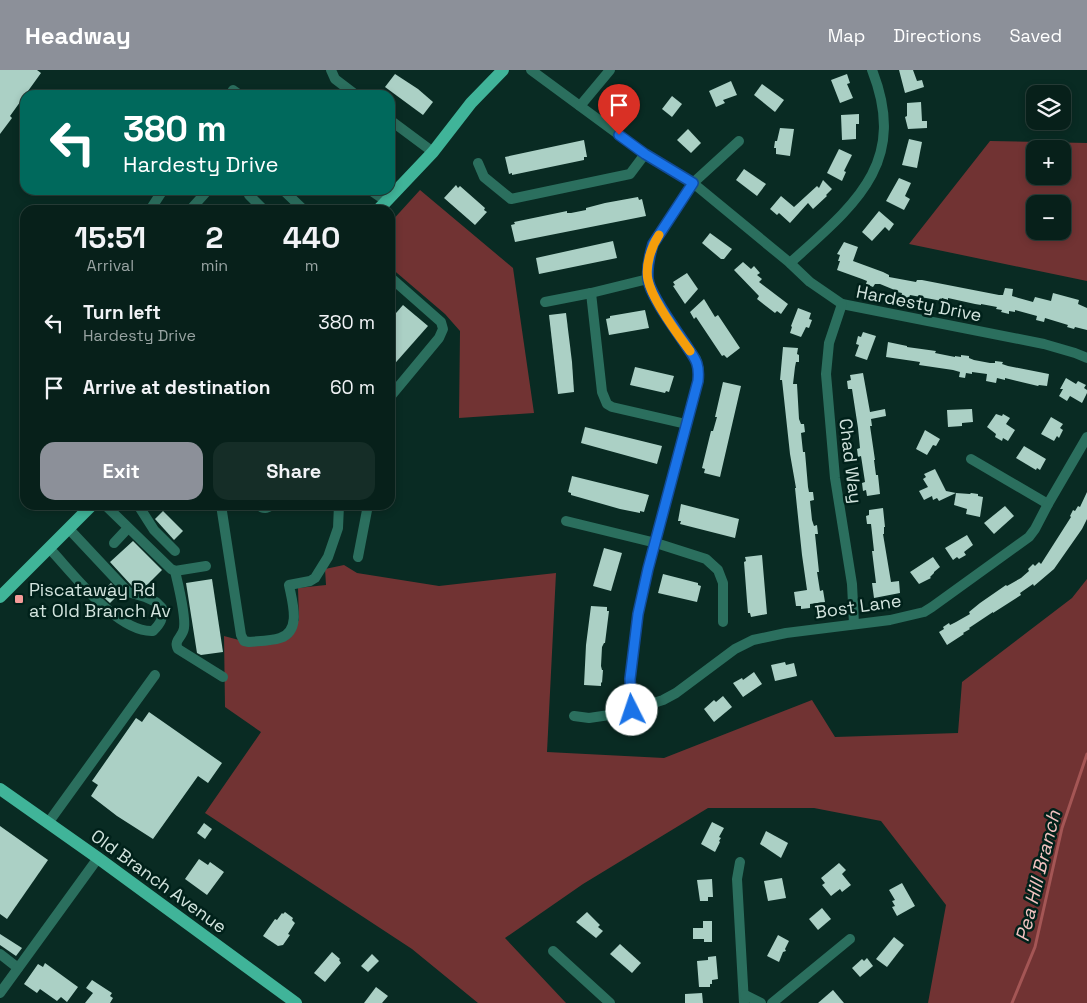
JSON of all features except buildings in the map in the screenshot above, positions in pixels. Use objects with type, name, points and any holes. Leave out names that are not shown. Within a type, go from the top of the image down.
[{"type":"main road","points":[[395,192],[434,152],[471,103],[503,70]]},
{"type":"main road","points":[[383,205],[393,195]]},
{"type":"main road","points":[[0,598],[87,510]]},
{"type":"main road","name":"Old Branch Avenue","points":[[0,789],[98,858],[296,1003]]},
{"type":"street","points":[[331,70],[331,74],[335,79],[349,90]]},
{"type":"street","name":"Hardesty Drive","points":[[531,70],[645,154],[693,183],[790,263],[810,282],[842,304],[1044,344],[1087,358]]},
{"type":"street","points":[[580,106],[610,70]]},
{"type":"street","points":[[790,263],[848,210],[876,167],[885,136],[882,107],[872,70]]},
{"type":"street","points":[[395,124],[434,152]]},
{"type":"street","points":[[632,710],[630,679],[634,640],[648,569],[698,381],[699,370],[696,359],[664,311],[648,279],[650,253],[653,244],[693,183],[739,141]]},
{"type":"street","points":[[478,163],[484,177],[510,199],[630,174],[645,154]]},
{"type":"street","points":[[194,205],[204,195]]},
{"type":"street","points":[[249,195],[259,205]]},
{"type":"street","points":[[288,195],[299,205]]},
{"type":"street","points":[[546,302],[648,279]]},
{"type":"street","points":[[395,282],[441,322],[443,329],[439,338],[395,392]]},
{"type":"street","points":[[591,293],[602,392],[607,404],[612,407],[686,424]]},
{"type":"street","name":"Chad Way","points":[[842,304],[829,342],[826,374],[835,478],[852,584],[854,624]]},
{"type":"street","name":"Bost Lane","points":[[574,716],[589,718],[612,715],[663,700],[711,669],[735,649],[753,640],[786,633],[908,616],[932,607],[1029,537],[1087,437]]},
{"type":"street","points":[[971,459],[1048,504]]},
{"type":"street","points":[[110,510],[171,569],[175,571],[206,566]]},
{"type":"street","points":[[141,510],[154,530],[175,551]]},
{"type":"street","points":[[222,510],[241,635],[244,641],[249,642],[280,638],[292,627],[295,620],[289,585],[310,581],[315,578],[328,557],[338,528],[339,510]]},
{"type":"street","points":[[358,557],[367,510]]},
{"type":"street","points":[[566,520],[656,543],[706,559],[718,570],[722,583],[723,622]]},
{"type":"street","points":[[114,543],[128,528]]},
{"type":"street","points":[[49,548],[97,601],[110,612],[136,628],[153,631],[160,624],[163,617],[162,608],[156,602],[128,592],[69,529]]},
{"type":"street","points":[[175,571],[181,597],[184,628],[176,642],[176,646],[222,677]]},
{"type":"street","points":[[48,823],[155,675]]},
{"type":"street","points":[[0,993],[98,858]]},
{"type":"street","points":[[740,862],[737,880],[744,999],[761,1003]]},
{"type":"street","points":[[772,1003],[850,939]]},
{"type":"street","points":[[553,951],[610,1003]]},
{"type":"street","points":[[0,954],[18,968]]},
{"type":"shaded area","points":[[990,141],[1026,142],[1026,185],[1071,185],[1071,143],[1087,143],[1087,281],[909,244]]},
{"type":"shaded area","points":[[420,190],[513,268],[534,413],[459,418],[460,331],[445,314],[395,271],[395,218]]},
{"type":"shaded area","points":[[344,565],[357,573],[439,586],[556,573],[547,752],[664,758],[812,700],[835,737],[958,733],[962,682],[1072,598],[1087,579],[1087,1003],[928,1003],[946,905],[881,821],[814,808],[708,808],[583,884],[505,938],[566,1003],[478,1003],[412,949],[205,813],[261,732],[225,707],[224,636],[258,645],[289,635],[299,620],[298,588],[326,585],[325,569]]},
{"type":"waterway","name":"Pea Hill Branch","points":[[1012,1003],[1035,947],[1062,828],[1087,754]]},
{"type":"slow traffic","points":[[659,235],[650,253],[648,279],[654,294],[690,351]]},
{"type":"place","name":"Piscataway Rd at Old Branch Av","points":[[19,599]]},
{"type":"route","points":[[619,135],[645,154],[693,183],[653,244],[650,253],[648,279],[664,311],[696,359],[699,370],[698,381],[648,569],[638,614],[632,650],[630,679],[632,710]]}]
